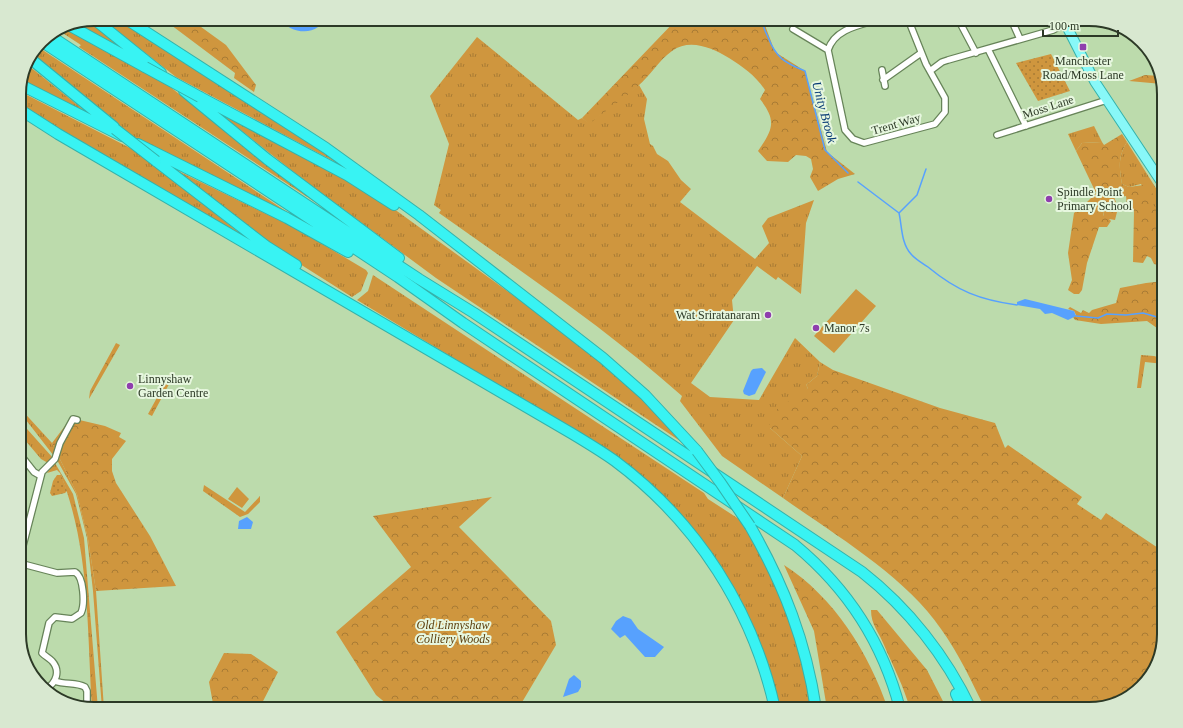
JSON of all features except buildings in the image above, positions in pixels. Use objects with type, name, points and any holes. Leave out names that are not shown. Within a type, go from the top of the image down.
[{"type":"highway","points":[[103,26],[267,159],[474,313]]},
{"type":"highway","points":[[137,26],[326,148],[412,211],[557,321],[615,369],[665,415],[697,451],[720,482],[750,526],[783,588],[800,634],[812,681],[815,702]]},
{"type":"highway","points":[[75,29],[347,175],[457,246]]},
{"type":"highway","points":[[54,39],[474,313],[862,572],[905,611],[935,649],[967,702]]},
{"type":"highway","points":[[47,45],[398,277],[463,323],[767,525],[813,560],[847,598],[872,637],[889,673],[898,702]]},
{"type":"highway","points":[[34,62],[156,161],[266,246],[452,363]]},
{"type":"highway","points":[[26,88],[314,232],[463,323]]},
{"type":"highway","points":[[26,113],[71,142],[571,433],[614,461],[650,490],[687,528],[719,572],[747,622],[762,660],[773,702]]},
{"type":"highway","points":[[935,649],[960,702]]},
{"type":"main road","points":[[1068,26],[1095,82],[1157,175]]},
{"type":"street","points":[[792,30],[828,50],[830,44],[840,33],[860,26]]},
{"type":"street","name":"Trent Way","points":[[828,50],[845,130],[853,139],[864,143],[928,126],[939,120],[945,112],[946,103],[921,53],[911,26]]},
{"type":"street","points":[[962,26],[976,53]]},
{"type":"street","points":[[1014,26],[1020,39]]},
{"type":"street","points":[[930,71],[942,62],[1054,30],[1060,26]]},
{"type":"street","points":[[988,49],[1026,126]]},
{"type":"street","points":[[882,70],[884,83],[921,53]]},
{"type":"street","name":"Moss Lane","points":[[997,135],[1107,100]]},
{"type":"street","points":[[26,526],[44,469],[55,459],[60,443],[73,419],[77,420]]},
{"type":"street","points":[[26,462],[34,472],[41,476]]},
{"type":"street","points":[[26,564],[57,573],[75,572],[80,578],[83,606],[81,613],[72,619],[58,616],[52,618],[49,623],[42,648],[44,656],[55,665],[57,675],[55,681],[50,686]]},
{"type":"street","points":[[55,681],[62,684],[80,685],[85,687],[87,691],[87,701]]},
{"type":"green space","points":[[95,26],[123,49],[83,27]]},
{"type":"green space","points":[[111,26],[131,26],[352,171],[176,77]]},
{"type":"green space","points":[[172,26],[200,26],[226,45],[256,85],[254,92],[234,78],[235,73]]},
{"type":"green space","points":[[670,26],[766,26],[775,52],[805,71],[827,152],[855,174],[838,179],[818,191],[810,177],[813,169],[811,159],[806,156],[796,155],[788,162],[767,161],[758,151],[770,131],[771,125],[769,113],[760,99],[765,90],[749,72],[729,58],[701,46],[686,45],[672,51],[642,82],[620,101],[589,124],[582,118]]},
{"type":"green space","points":[[71,30],[160,79],[330,212],[79,47],[81,45],[63,33]]},
{"type":"green space","points":[[477,37],[578,120],[582,118],[589,123],[639,85],[647,99],[644,119],[650,144],[653,146],[657,154],[668,161],[681,180],[691,189],[680,202],[755,259],[769,243],[762,226],[768,218],[814,200],[806,223],[801,294],[778,277],[776,280],[757,266],[732,300],[734,320],[691,383],[710,397],[759,400],[795,338],[820,362],[817,376],[806,385],[808,388],[770,428],[802,456],[783,498],[722,456],[680,401],[682,396],[653,371],[563,301],[439,213],[441,210],[434,205],[449,144],[430,96]]},
{"type":"green space","points":[[42,50],[304,223],[131,136],[35,60]]},
{"type":"green space","points":[[1051,54],[1070,91],[1038,101],[1016,63]]},
{"type":"green space","points":[[31,68],[85,111],[87,113],[27,84]]},
{"type":"green space","points":[[1145,75],[1155,76],[1156,83],[1129,81]]},
{"type":"green space","points":[[26,95],[134,150],[250,241],[131,174],[26,109]]},
{"type":"green space","points":[[214,109],[329,169],[390,206],[517,298],[608,367],[637,393],[686,445],[436,278],[305,181]]},
{"type":"green space","points":[[1094,126],[1102,142],[1082,143],[1076,151],[1068,134]]},
{"type":"green space","points":[[1122,134],[1127,142],[1122,152],[1120,162],[1122,184],[1129,187],[1143,185],[1153,194],[1153,206],[1157,207],[1157,265],[1154,264],[1151,258],[1147,256],[1143,263],[1133,262],[1134,211],[1127,205],[1126,196],[1120,197],[1116,191],[1112,191],[1118,208],[1115,220],[1109,219],[1111,221],[1107,227],[1099,227],[1087,263],[1082,290],[1079,294],[1074,294],[1068,290],[1072,280],[1068,253],[1074,213],[1084,205],[1104,216],[1099,194],[1096,193],[1076,151],[1082,143],[1102,142],[1104,145]]},
{"type":"green space","points":[[1127,142],[1157,190],[1157,208],[1153,207],[1141,184],[1129,187],[1122,184],[1120,162]]},
{"type":"green space","points":[[172,168],[297,229],[366,270],[368,273],[361,291],[352,297],[281,252]]},
{"type":"green space","points":[[1096,193],[1099,194],[1104,217],[1084,205]]},
{"type":"green space","points":[[373,275],[704,493],[708,499],[742,521],[770,566],[798,638],[810,702],[776,702],[760,645],[677,513],[561,423],[357,300],[368,291]]},
{"type":"green space","points":[[1157,282],[1157,328],[1147,321],[1101,324],[1075,320],[1073,317],[1076,315],[1074,311],[1068,309],[1070,307],[1081,313],[1083,310],[1089,313],[1092,310],[1116,303],[1120,288]]},
{"type":"green space","points":[[856,289],[876,306],[834,353],[814,336]]},
{"type":"green space","points":[[116,343],[120,345],[89,399],[90,391]]},
{"type":"green space","points":[[1141,355],[1157,357],[1157,363],[1145,362],[1141,388],[1137,388]]},
{"type":"green space","points":[[820,362],[833,370],[940,408],[995,423],[1005,448],[1008,445],[1082,497],[1077,504],[1101,520],[1106,513],[1157,547],[1157,634],[1155,652],[1143,676],[1131,688],[1107,700],[1089,702],[982,702],[954,648],[926,610],[908,591],[868,558],[783,498],[802,456],[770,428],[770,414],[808,388],[806,385],[817,376]]},
{"type":"green space","points":[[171,372],[175,373],[152,416],[148,414]]},
{"type":"green space","points":[[26,415],[52,443],[77,494],[88,539],[96,591],[104,702],[101,702],[93,591],[87,538],[76,494],[57,460],[26,420]]},
{"type":"green space","points":[[71,418],[105,426],[121,433],[119,437],[126,441],[112,459],[112,471],[116,483],[150,536],[176,586],[96,591],[88,539],[77,494],[52,443]]},
{"type":"green space","points":[[26,428],[53,458],[48,463],[41,459],[26,441]]},
{"type":"green space","points":[[55,463],[73,494],[84,538],[97,702],[92,702],[88,619],[82,559],[77,530],[70,501],[60,473],[57,470],[47,473]]},
{"type":"green space","points":[[57,475],[61,475],[67,491],[65,493],[52,496],[50,493],[53,481]]},
{"type":"green space","points":[[204,485],[245,512],[260,496],[260,502],[248,514],[240,517],[203,491]]},
{"type":"green space","points":[[237,487],[249,499],[242,508],[228,499]]},
{"type":"green space","name":"Old Linnyshaw Colliery Woods","points":[[492,497],[459,527],[551,621],[556,645],[522,702],[384,702],[376,695],[336,632],[411,567],[373,516]]},
{"type":"green space","points":[[784,565],[819,593],[848,628],[871,667],[885,702],[826,702],[814,631]]},
{"type":"green space","points":[[871,610],[877,610],[927,670],[943,702],[908,702],[871,615]]},
{"type":"green space","points":[[224,653],[251,654],[278,672],[263,702],[213,702],[209,682]]},
{"type":"water","points":[[287,26],[318,27],[308,31],[292,29]]},
{"type":"water","points":[[1025,299],[1074,311],[1076,316],[1068,320],[1052,313],[1045,314],[1040,309],[1017,305],[1017,302]]},
{"type":"water","points":[[762,368],[766,372],[755,394],[749,396],[744,394],[743,391],[751,371],[753,369]]},
{"type":"water","points":[[247,517],[253,522],[251,529],[238,529],[239,521]]},
{"type":"water","points":[[623,616],[631,619],[638,629],[664,647],[655,657],[645,657],[625,635],[620,638],[611,629],[616,621]]},
{"type":"water","points":[[574,675],[581,681],[581,687],[578,692],[563,697],[569,679]]},
{"type":"waterway","name":"Unity Brook","points":[[764,26],[771,44],[778,55],[792,65],[805,71],[825,150],[848,173]]},
{"type":"waterway","points":[[899,213],[917,195],[926,169]]},
{"type":"waterway","name":"Unity Brook","points":[[858,182],[899,213],[905,245],[911,254],[917,259],[959,288],[980,297],[1017,305]]},
{"type":"waterway","name":"Unity Brook","points":[[1076,316],[1098,318],[1107,314],[1126,315],[1143,313],[1157,317]]},
{"type":"place","name":"Manchester Road/Moss Lane","points":[[1083,47]]},
{"type":"place","name":"Spindle Point Primary School","points":[[1049,199]]},
{"type":"place","name":"Wat Sriratanaram","points":[[768,315]]},
{"type":"place","name":"Manor 7s","points":[[816,328]]},
{"type":"place","name":"Linnyshaw Garden Centre","points":[[130,386]]}]
